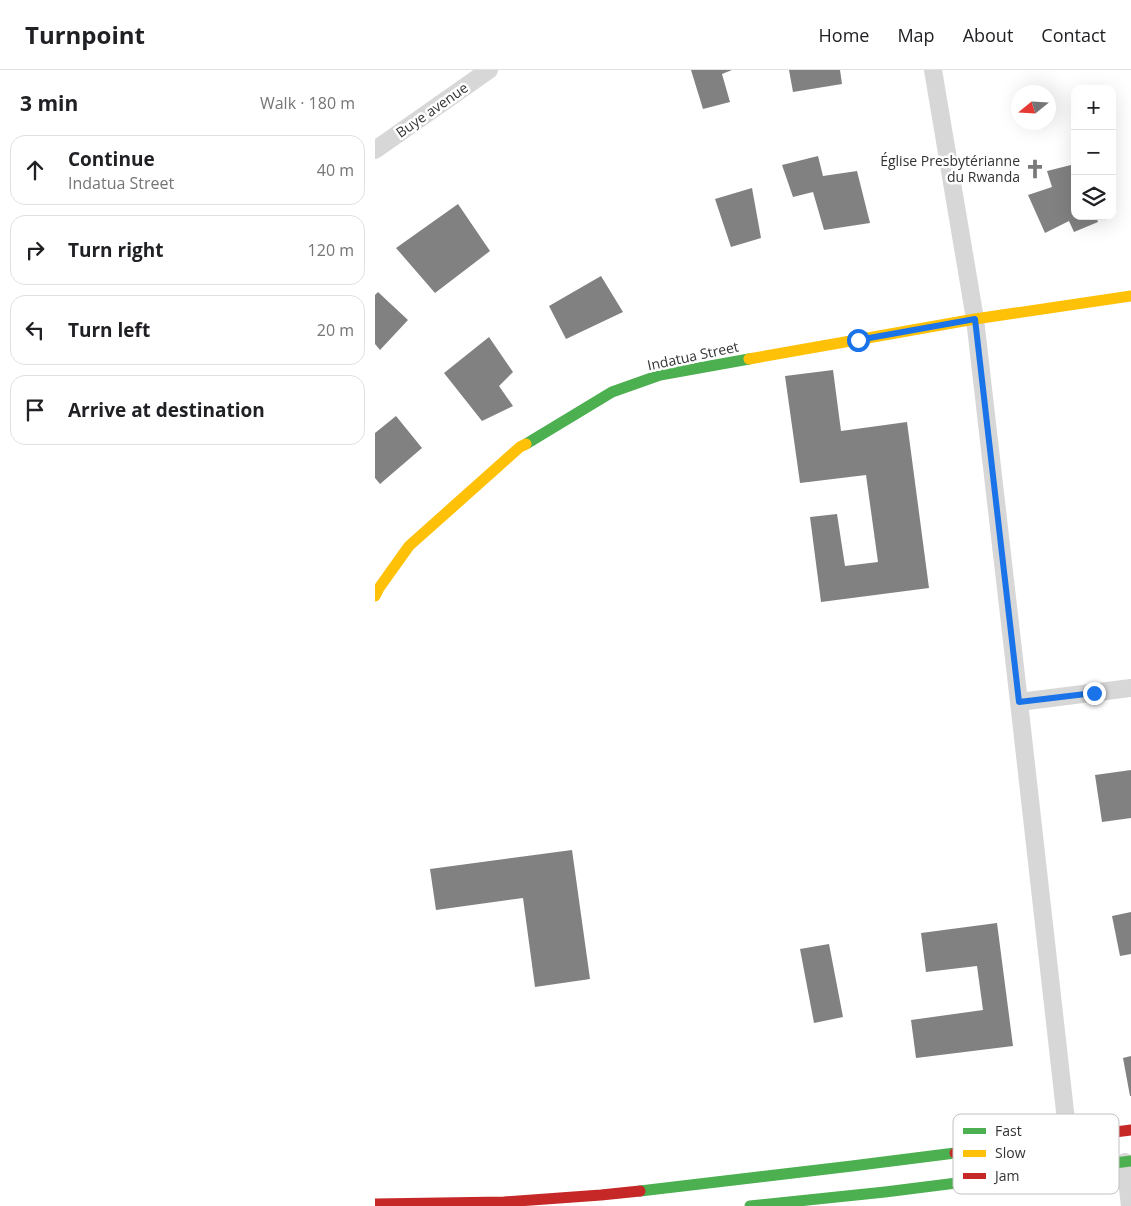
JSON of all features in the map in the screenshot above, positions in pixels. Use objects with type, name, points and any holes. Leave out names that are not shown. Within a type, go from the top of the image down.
[{"type":"main road","name":"Indatua Street","points":[[375,596],[409,546],[519,447],[612,392],[660,375],[975,319],[1131,296]]},
{"type":"main road","points":[[375,1204],[504,1202],[601,1195],[953,1153]]},
{"type":"main road","points":[[750,1206],[953,1183]]},
{"type":"street","name":"Buye avenue","points":[[375,150],[489,70]]},
{"type":"street","points":[[933,70],[975,319],[1065,1114]]},
{"type":"street","points":[[1019,702],[1131,688]]},
{"type":"street","points":[[1128,1162],[1130,1206]]},
{"type":"building","points":[[691,70],[732,70],[722,74],[730,102],[703,109]]},
{"type":"building","points":[[789,70],[840,70],[842,84],[793,92]]},
{"type":"building","points":[[818,156],[823,176],[857,171],[870,223],[824,230],[813,192],[793,197],[782,165]]},
{"type":"building","points":[[1071,165],[1071,220],[1097,220],[1098,222],[1074,232],[1069,221],[1045,233],[1028,195],[1052,187],[1047,171]]},
{"type":"building","points":[[752,188],[761,238],[731,247],[715,199]]},
{"type":"building","points":[[458,204],[490,251],[435,293],[396,248]]},
{"type":"building","points":[[601,276],[623,312],[566,339],[549,306]]},
{"type":"building","points":[[378,292],[408,320],[380,350],[375,344],[375,295]]},
{"type":"building","points":[[489,337],[513,372],[499,386],[513,406],[482,421],[444,373]]},
{"type":"building","points":[[833,370],[841,431],[907,422],[929,588],[821,602],[810,517],[837,514],[845,566],[878,562],[866,475],[800,483],[785,376]]},
{"type":"building","points":[[396,416],[422,448],[380,484],[375,478],[375,433]]},
{"type":"building","points":[[1131,770],[1131,818],[1102,822],[1095,775]]},
{"type":"building","points":[[572,850],[590,979],[535,987],[523,898],[436,910],[430,869]]},
{"type":"building","points":[[1131,912],[1131,954],[1120,956],[1112,916]]},
{"type":"building","points":[[997,923],[1013,1046],[916,1058],[911,1020],[983,1010],[977,966],[926,972],[921,933]]},
{"type":"building","points":[[829,944],[843,1017],[814,1023],[800,949]]},
{"type":"building","points":[[1131,1056],[1131,1096],[1130,1096],[1123,1058]]},
{"type":"traffic: fast","points":[[526,444],[612,392],[660,375],[749,359]]},
{"type":"traffic: fast","points":[[640,1191],[953,1153]]},
{"type":"traffic: fast","points":[[1119,1163],[1131,1161]]},
{"type":"traffic: fast","points":[[750,1206],[953,1183]]},
{"type":"traffic: slow","points":[[749,359],[975,319],[1131,296]]},
{"type":"traffic: slow","points":[[375,596],[409,546],[520,447],[526,444]]},
{"type":"traffic: jam","points":[[1119,1132],[1131,1130]]},
{"type":"traffic: jam","points":[[375,1204],[504,1202],[640,1191]]},
{"type":"place","name":"Église Presbytérianne du Rwanda","points":[[1035,169]]},
{"type":"route","points":[[858,340],[975,319],[1019,702],[1094,693]]}]
